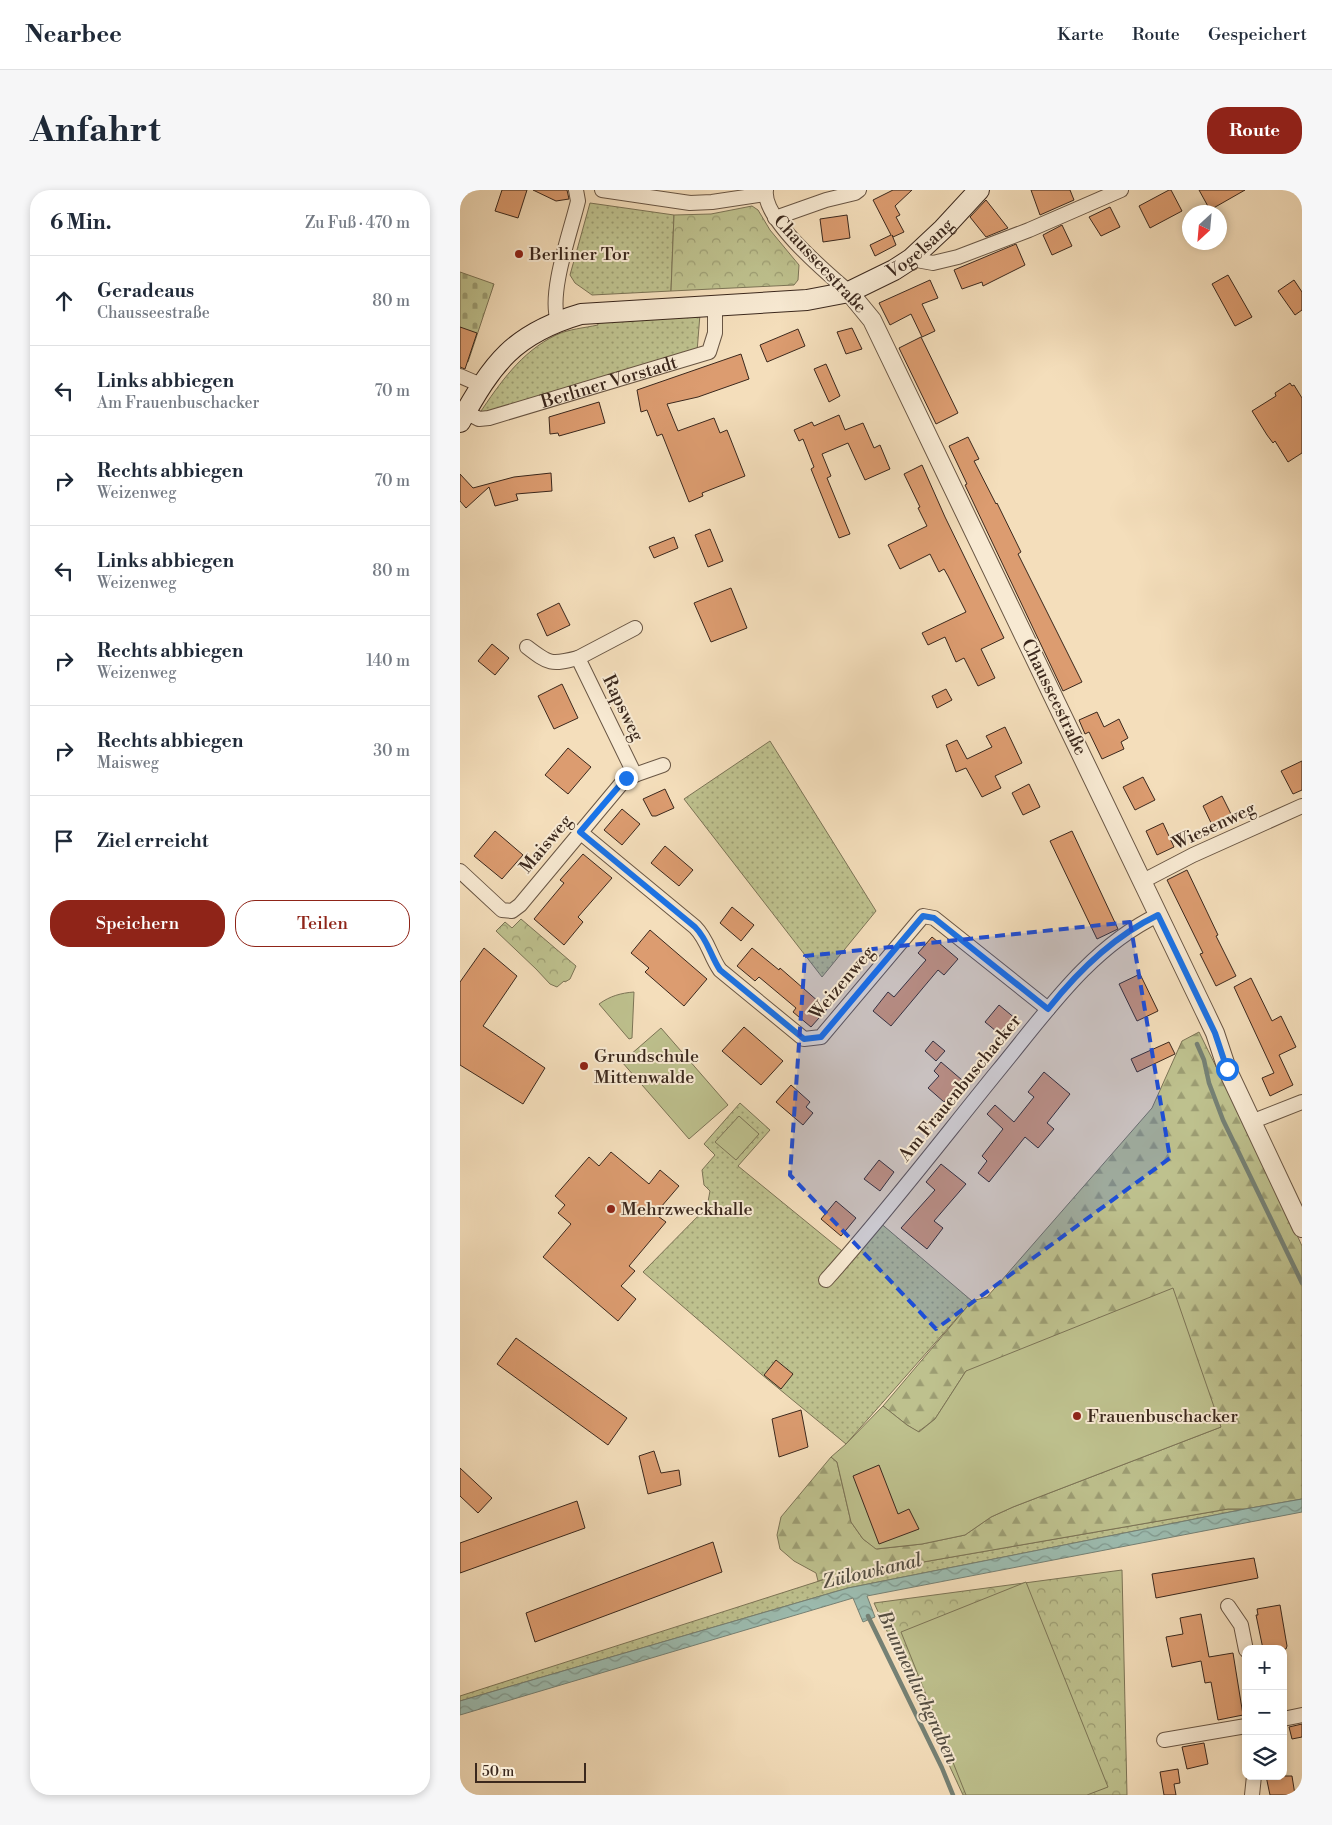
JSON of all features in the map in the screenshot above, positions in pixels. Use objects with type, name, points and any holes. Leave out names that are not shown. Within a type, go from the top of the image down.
[{"type":"main road","name":"Vogelsang","points":[[850,292],[894,270],[911,259],[944,229],[979,190]]},
{"type":"main road","name":"Berliner Vorstadt","points":[[463,417],[481,385],[496,364],[519,343],[536,331],[558,321],[581,314],[597,312],[808,300],[850,292]]},
{"type":"street","points":[[558,321],[554,311],[556,294],[578,201],[576,190]]},
{"type":"street","points":[[602,190],[690,203],[712,202],[766,192]]},
{"type":"street","points":[[775,218],[826,200],[856,193],[860,190]]},
{"type":"street","points":[[911,259],[933,263],[958,257],[1029,230],[1121,190]]},
{"type":"street","name":"Chausseestraße","points":[[766,192],[766,203],[775,218],[808,256],[850,292],[872,320],[1212,1026],[1227,1069],[1302,1228]]},
{"type":"street","name":"Berliner Vorstadt","points":[[463,417],[489,418],[708,352],[715,333],[716,306]]},
{"type":"street","points":[[460,376],[481,385]]},
{"type":"street","points":[[527,647],[543,659],[558,663],[578,658],[635,628]]},
{"type":"street","name":"Rapsweg","points":[[578,658],[635,775]]},
{"type":"street","name":"Maisweg","points":[[460,871],[502,910],[512,911],[520,905],[626,778],[663,765]]},
{"type":"street","name":"Wiesenweg","points":[[1143,881],[1193,855],[1302,806]]},
{"type":"street","name":"Weizenweg","points":[[580,832],[695,927],[706,940],[712,958],[720,970],[804,1039],[821,1037],[923,916],[934,918],[1048,1009]]},
{"type":"street","name":"Am Frauenbuschacker","points":[[826,1280],[1066,985],[1121,936],[1158,915]]},
{"type":"street","points":[[1251,1122],[1302,1102]]},
{"type":"street","points":[[1228,1606],[1241,1625],[1245,1645]]},
{"type":"street","points":[[1287,1718],[1302,1715]]},
{"type":"street","points":[[1164,1740],[1242,1727]]},
{"type":"street","points":[[1252,1795],[1254,1780]]},
{"type":"highlighted area","points":[[1130,922],[1170,1158],[936,1329],[790,1175],[805,956]]},
{"type":"green space","points":[[590,203],[674,215],[671,291],[592,295],[575,283],[570,275]]},
{"type":"green space","points":[[752,206],[758,210],[770,230],[799,265],[798,280],[794,285],[671,291],[674,215],[711,214]]},
{"type":"green space","points":[[460,272],[494,284],[468,362],[460,358]]},
{"type":"green space","points":[[700,314],[697,352],[479,414],[512,369],[532,350],[556,335],[598,325],[597,321]]},
{"type":"green space","points":[[770,741],[876,911],[822,977],[684,799]]},
{"type":"green space","points":[[521,919],[576,966],[570,979],[557,987],[550,984],[496,931],[505,922],[512,928]]},
{"type":"green space","points":[[634,992],[632,1038],[629,1039],[599,1004],[616,995]]},
{"type":"green space","points":[[661,1028],[728,1105],[689,1139],[622,1062]]},
{"type":"green space","points":[[1199,1032],[1270,1176],[1302,1246],[1302,1499],[1245,1509],[1228,1509],[906,1565],[841,1574],[818,1581],[816,1573],[794,1561],[780,1549],[777,1535],[781,1517],[831,1457],[837,1462],[851,1522],[863,1539],[877,1549],[922,1544],[965,1535],[991,1517],[1013,1507],[1221,1427],[966,1371],[935,1419],[918,1432],[883,1406],[972,1301],[987,1297],[1152,1108],[1182,1041]]},
{"type":"green space","points":[[740,1103],[770,1130],[738,1166],[847,1255],[878,1221],[972,1301],[846,1444],[761,1374],[643,1272],[707,1207],[710,1191],[704,1185],[702,1170],[715,1155],[704,1144]]},
{"type":"green space","points":[[739,1116],[759,1134],[736,1160],[715,1142]]},
{"type":"green space","name":"Frauenbuschacker","points":[[1173,1288],[1221,1427],[1013,1507],[991,1517],[965,1535],[922,1544],[876,1549],[863,1539],[851,1522],[837,1462],[831,1457],[883,1406],[919,1432],[935,1419],[966,1371]]},
{"type":"green space","points":[[1228,1509],[1245,1509],[848,1588],[460,1701],[460,1696],[841,1574],[906,1565]]},
{"type":"green space","points":[[1122,1570],[1127,1795],[963,1795],[874,1603]]},
{"type":"green space","points":[[1026,1582],[1108,1787],[1087,1795],[966,1795],[901,1632]]},
{"type":"water","points":[[1302,1499],[1302,1512],[867,1596],[875,1617],[863,1622],[853,1598],[460,1715],[460,1701],[848,1588]]},
{"type":"building","points":[[502,190],[527,190],[518,218],[495,211]]},
{"type":"building","points":[[533,190],[567,190],[569,199],[556,201]]},
{"type":"building","points":[[893,190],[912,190],[895,206],[900,215],[896,217],[904,232],[893,237],[892,235],[896,245],[875,256],[870,245],[891,235],[873,200]]},
{"type":"building","points":[[1031,190],[1070,190],[1074,200],[1040,215]]},
{"type":"building","points":[[1171,190],[1182,211],[1150,228],[1139,206]]},
{"type":"building","points":[[1199,190],[1245,190],[1219,205],[1207,205]]},
{"type":"building","points":[[986,200],[1008,228],[986,237],[970,217]]},
{"type":"building","points":[[1110,207],[1120,227],[1101,236],[1089,217]]},
{"type":"building","points":[[847,215],[850,238],[823,242],[820,219]]},
{"type":"building","points":[[1062,225],[1072,246],[1052,255],[1043,235]]},
{"type":"building","points":[[1016,244],[1025,265],[983,286],[982,282],[962,289],[954,270]]},
{"type":"building","points":[[1228,275],[1252,317],[1235,326],[1212,284]]},
{"type":"building","points":[[930,280],[938,298],[922,304],[935,331],[922,337],[911,314],[890,325],[879,303]]},
{"type":"building","points":[[1294,280],[1302,292],[1302,310],[1295,315],[1278,291]]},
{"type":"building","points":[[460,327],[477,333],[465,369],[460,367]]},
{"type":"building","points":[[852,328],[862,349],[846,354],[837,332]]},
{"type":"building","points":[[798,329],[805,346],[767,362],[760,345]]},
{"type":"building","points":[[921,337],[958,413],[936,424],[899,348]]},
{"type":"building","points":[[741,354],[749,379],[698,397],[667,404],[678,431],[714,418],[720,433],[727,430],[745,476],[702,493],[703,496],[689,502],[662,434],[657,436],[647,410],[641,412],[637,390]]},
{"type":"building","points":[[826,364],[840,396],[829,402],[814,369]]},
{"type":"building","points":[[1290,383],[1292,386],[1294,385],[1302,398],[1302,453],[1288,462],[1275,441],[1273,443],[1267,435],[1252,411],[1276,396],[1275,393]]},
{"type":"building","points":[[599,402],[605,423],[559,436],[558,433],[550,434],[549,417]]},
{"type":"building","points":[[839,415],[845,430],[863,423],[874,448],[880,445],[890,469],[865,480],[848,443],[822,454],[831,476],[827,478],[850,534],[839,538],[811,469],[814,467],[803,439],[799,441],[794,430],[812,422],[814,426]]},
{"type":"building","points":[[968,437],[979,459],[974,461],[1021,552],[1018,554],[1082,682],[1063,691],[965,485],[967,484],[949,446]]},
{"type":"building","points":[[922,465],[1004,638],[981,649],[995,678],[978,686],[964,658],[956,662],[945,637],[928,645],[922,633],[966,612],[944,569],[939,572],[930,554],[900,569],[888,545],[927,526],[904,474]]},
{"type":"building","points":[[551,473],[552,491],[516,494],[518,500],[495,506],[489,487],[466,508],[460,501],[460,474],[473,488],[514,477]]},
{"type":"building","points":[[710,529],[723,561],[708,567],[695,535]]},
{"type":"building","points":[[674,537],[678,548],[654,558],[649,547]]},
{"type":"building","points":[[731,588],[747,628],[711,642],[694,603]]},
{"type":"building","points":[[559,603],[570,625],[547,636],[537,614]]},
{"type":"building","points":[[492,644],[509,658],[495,675],[478,661]]},
{"type":"building","points":[[562,684],[578,718],[554,729],[538,696]]},
{"type":"building","points":[[946,689],[952,700],[937,708],[932,696]]},
{"type":"building","points":[[1097,712],[1104,727],[1119,719],[1128,738],[1121,742],[1124,749],[1102,759],[1089,732],[1085,734],[1079,720]]},
{"type":"building","points":[[1005,727],[1022,763],[995,776],[1001,788],[982,797],[966,768],[956,772],[946,745],[957,740],[967,759],[992,747],[986,736]]},
{"type":"building","points":[[568,748],[591,767],[568,794],[545,775]]},
{"type":"building","points":[[1302,761],[1302,790],[1293,794],[1281,771]]},
{"type":"building","points":[[1143,777],[1155,800],[1135,810],[1123,787]]},
{"type":"building","points":[[1029,784],[1040,807],[1023,815],[1012,793]]},
{"type":"building","points":[[665,789],[674,808],[652,816],[643,799]]},
{"type":"building","points":[[1222,796],[1233,818],[1213,827],[1203,806]]},
{"type":"building","points":[[622,809],[640,824],[622,845],[604,830]]},
{"type":"building","points":[[1163,823],[1174,847],[1157,855],[1146,831]]},
{"type":"building","points":[[495,831],[523,855],[502,879],[474,856]]},
{"type":"building","points":[[1072,831],[1118,929],[1097,939],[1050,841]]},
{"type":"building","points":[[665,846],[693,870],[679,886],[651,863]]},
{"type":"building","points":[[583,854],[612,878],[578,917],[583,922],[564,945],[534,919],[564,883],[560,880]]},
{"type":"building","points":[[1187,870],[1236,976],[1216,986],[1200,954],[1203,953],[1167,880]]},
{"type":"building","points":[[732,907],[754,925],[741,941],[720,923]]},
{"type":"building","points":[[650,930],[707,979],[684,1006],[645,972],[649,968],[631,953]]},
{"type":"building","points":[[932,937],[958,959],[944,975],[938,970],[891,1026],[873,1011],[888,992],[894,997],[926,960],[918,953]]},
{"type":"building","points":[[484,948],[517,976],[483,1026],[545,1068],[523,1104],[460,1065],[460,982]]},
{"type":"building","points":[[752,948],[779,970],[780,968],[827,1009],[811,1027],[793,1012],[796,1008],[759,977],[755,981],[737,966]]},
{"type":"building","points":[[1140,974],[1158,1011],[1137,1021],[1119,984]]},
{"type":"building","points":[[1251,978],[1272,1021],[1281,1016],[1296,1047],[1279,1055],[1293,1085],[1270,1096],[1262,1078],[1274,1073],[1234,987]]},
{"type":"building","points":[[999,1005],[1016,1019],[1002,1036],[985,1022]]},
{"type":"building","points":[[744,1027],[783,1061],[761,1085],[722,1051]]},
{"type":"building","points":[[933,1041],[945,1051],[936,1061],[925,1051]]},
{"type":"building","points":[[1169,1042],[1175,1054],[1137,1072],[1131,1059]]},
{"type":"building","points":[[941,1062],[962,1080],[944,1102],[928,1088],[939,1076],[934,1071]]},
{"type":"building","points":[[1044,1072],[1070,1094],[1047,1123],[1054,1129],[1038,1148],[1025,1137],[989,1182],[978,1173],[987,1161],[982,1156],[1003,1129],[987,1114],[995,1105],[1014,1122],[1034,1097],[1028,1092]]},
{"type":"building","points":[[791,1085],[810,1102],[806,1107],[813,1113],[803,1125],[776,1102]]},
{"type":"building","name":"Mehrzweckhalle","points":[[611,1152],[649,1184],[660,1170],[679,1186],[655,1214],[666,1222],[629,1266],[635,1271],[621,1286],[636,1299],[618,1321],[543,1257],[571,1224],[558,1213],[565,1205],[555,1196],[589,1157],[599,1166]]},
{"type":"building","points":[[879,1160],[894,1172],[880,1191],[864,1179]]},
{"type":"building","points":[[941,1164],[966,1184],[934,1221],[943,1228],[927,1249],[901,1228],[935,1190],[926,1182]]},
{"type":"building","points":[[836,1201],[856,1218],[841,1236],[821,1219]]},
{"type":"building","points":[[516,1338],[627,1418],[608,1445],[497,1364]]},
{"type":"building","points":[[776,1360],[793,1374],[781,1389],[764,1375]]},
{"type":"building","points":[[801,1410],[808,1447],[779,1457],[772,1419]]},
{"type":"building","points":[[654,1451],[661,1473],[679,1470],[681,1485],[648,1494],[639,1456]]},
{"type":"building","points":[[879,1465],[898,1514],[909,1509],[919,1529],[879,1544],[853,1476]]},
{"type":"building","points":[[460,1468],[492,1498],[478,1513],[460,1496]]},
{"type":"building","points":[[577,1501],[585,1528],[460,1573],[460,1543]]},
{"type":"building","points":[[713,1542],[722,1572],[535,1642],[526,1613]]},
{"type":"building","points":[[1254,1558],[1258,1578],[1156,1598],[1152,1574]]},
{"type":"building","points":[[1280,1605],[1287,1645],[1262,1645],[1256,1615],[1258,1615],[1257,1609]]},
{"type":"building","points":[[1201,1614],[1209,1657],[1233,1653],[1242,1715],[1218,1720],[1211,1682],[1205,1683],[1201,1661],[1172,1667],[1166,1637],[1183,1634],[1180,1618]]},
{"type":"building","points":[[1302,1724],[1302,1737],[1292,1739],[1289,1727]]},
{"type":"building","points":[[1204,1743],[1208,1764],[1187,1769],[1182,1747]]},
{"type":"building","points":[[1178,1769],[1180,1783],[1174,1784],[1176,1795],[1164,1795],[1160,1772]]},
{"type":"building","points":[[1287,1776],[1292,1776],[1295,1795],[1270,1795],[1267,1780],[1287,1780]]},
{"type":"waterway","points":[[1197,1044],[1223,1120],[1302,1283]]},
{"type":"waterway","name":"Brunnenluchgraben","points":[[868,1616],[942,1768],[953,1795]]},
{"type":"place","name":"Berliner Tor","points":[[519,254]]},
{"type":"place","name":"Grundschule Mittenwalde","points":[[584,1066]]},
{"type":"place","name":"Mehrzweckhalle","points":[[611,1209]]},
{"type":"place","name":"Frauenbuschacker","points":[[1077,1416]]},
{"type":"route","points":[[626,778],[580,832],[695,927],[703,935],[712,958],[720,970],[804,1039],[821,1037],[923,916],[934,918],[1048,1009],[1066,985],[1121,936],[1158,915],[1206,1012],[1227,1069]]},
{"type":"water label","name":"Zülowkanal","points":[[872,1571]]}]
